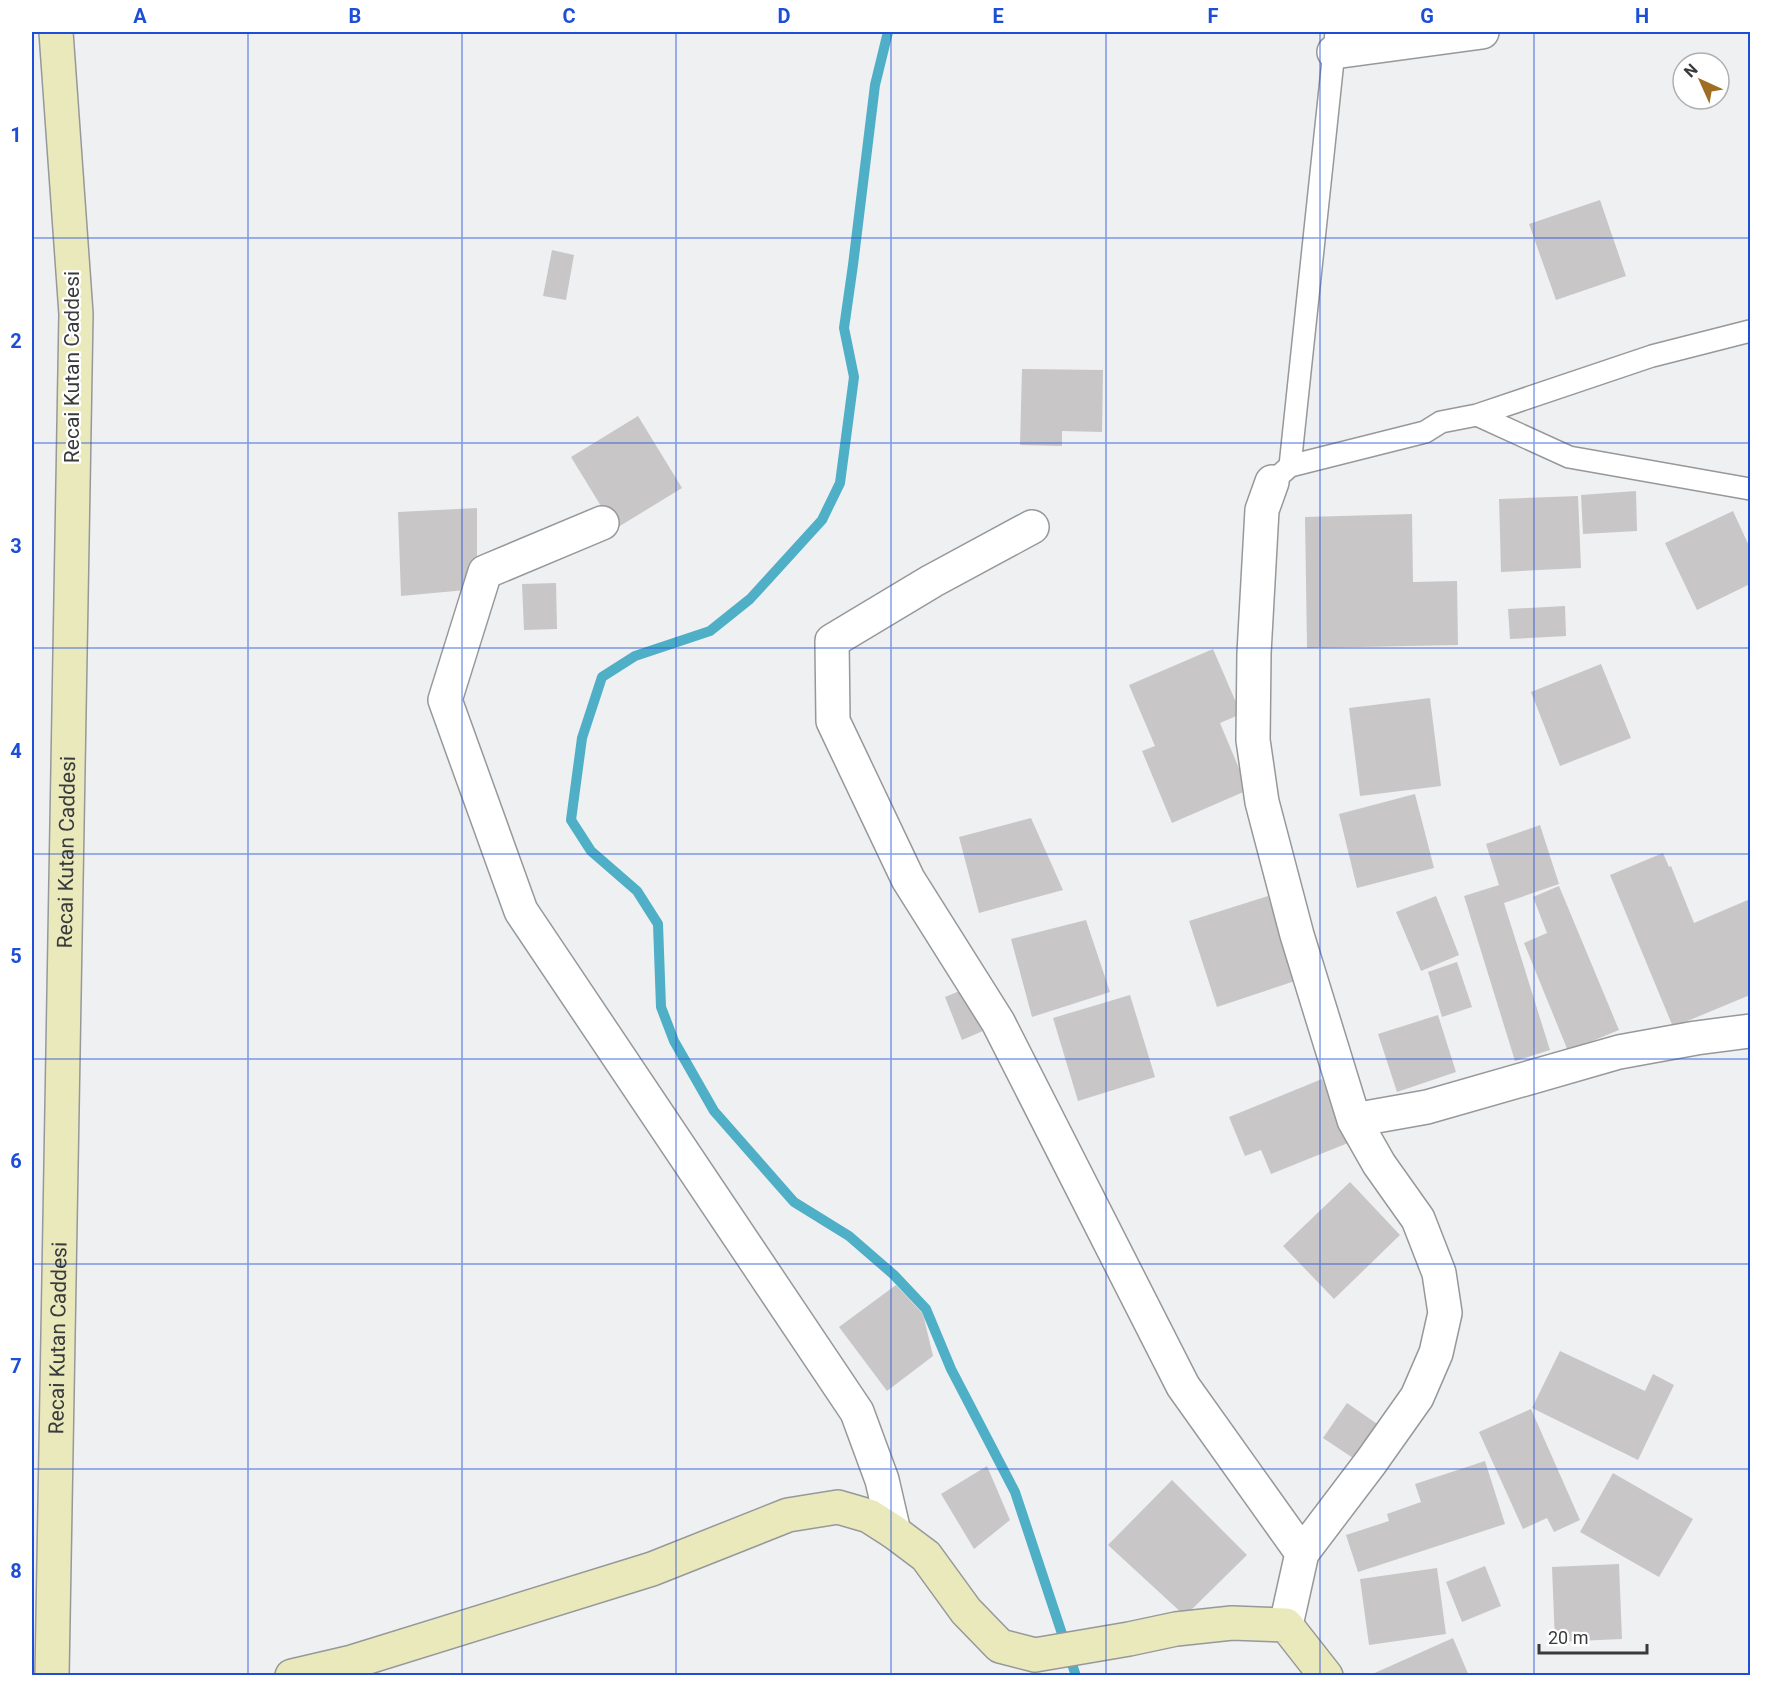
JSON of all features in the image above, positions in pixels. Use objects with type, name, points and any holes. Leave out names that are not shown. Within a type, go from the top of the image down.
[{"type":"main road","name":"Recai Kutan Caddesi","points":[[51,1676],[76,314],[56,32]]},
{"type":"main road","points":[[292,1676],[352,1662],[652,1569],[788,1515],[838,1507],[869,1516],[926,1556],[966,1611],[1000,1646],[1035,1655],[1176,1629],[1232,1623],[1286,1625],[1326,1676]]},
{"type":"street","points":[[1335,42],[1482,32]]},
{"type":"street","points":[[1281,474],[1262,510],[1254,653],[1253,740],[1265,813],[1297,935],[1354,1120],[1379,1164],[1418,1219],[1440,1273],[1445,1313],[1436,1353],[1417,1397],[1302,1553],[1286,1625]]},
{"type":"street","points":[[602,523],[485,572],[445,700],[521,911],[857,1412],[882,1480],[894,1532]]},
{"type":"street","points":[[1032,527],[932,581],[832,641],[833,721],[908,879],[998,1022],[1183,1386],[1302,1553]]},
{"type":"street","points":[[1354,1120],[1427,1107],[1619,1052],[1750,1031]]},
{"type":"lane","points":[[1335,42],[1281,474],[1425,432],[1441,422],[1478,415],[1652,356],[1750,331]]},
{"type":"lane","points":[[1478,415],[1569,457],[1750,489]]},
{"type":"building","points":[[1600,200],[1626,276],[1556,300],[1529,224]]},
{"type":"building","points":[[552,250],[574,255],[566,300],[543,296]]},
{"type":"building","points":[[1022,369],[1103,370],[1102,432],[1062,431],[1062,446],[1020,445]]},
{"type":"building","points":[[638,416],[682,488],[615,529],[571,457]]},
{"type":"building","points":[[1636,491],[1637,531],[1583,534],[1581,495]]},
{"type":"building","points":[[1578,496],[1581,568],[1501,572],[1499,499]]},
{"type":"building","points":[[477,508],[477,589],[401,596],[398,512]]},
{"type":"building","points":[[1733,511],[1750,548],[1750,584],[1697,610],[1665,543]]},
{"type":"building","points":[[1412,514],[1413,582],[1457,581],[1458,645],[1307,648],[1305,517]]},
{"type":"building","points":[[556,583],[557,629],[524,630],[522,584]]},
{"type":"building","points":[[1565,606],[1566,636],[1510,639],[1508,609]]},
{"type":"building","points":[[1213,649],[1241,714],[1220,723],[1248,790],[1172,823],[1142,751],[1155,746],[1129,685]]},
{"type":"building","points":[[1601,664],[1631,738],[1560,766],[1531,692]]},
{"type":"building","points":[[1430,698],[1441,786],[1360,796],[1349,708]]},
{"type":"building","points":[[1415,794],[1434,868],[1357,888],[1339,814]]},
{"type":"building","points":[[1031,818],[1063,890],[979,913],[959,837]]},
{"type":"building","points":[[1540,825],[1559,884],[1504,903],[1550,1050],[1515,1061],[1464,896],[1499,885],[1486,844]]},
{"type":"building","points":[[1663,853],[1669,867],[1671,866],[1694,923],[1750,899],[1750,995],[1673,1027],[1610,875]]},
{"type":"building","points":[[1559,886],[1619,1030],[1568,1051],[1524,943],[1547,933],[1533,897]]},
{"type":"building","points":[[1268,896],[1295,981],[1217,1007],[1189,921]]},
{"type":"building","points":[[1436,896],[1459,955],[1421,971],[1396,912]]},
{"type":"building","points":[[1086,920],[1110,992],[1032,1017],[1011,939]]},
{"type":"building","points":[[1457,962],[1472,1007],[1442,1017],[1428,972]]},
{"type":"building","points":[[967,988],[983,1031],[962,1040],[945,997]]},
{"type":"building","points":[[1130,995],[1155,1077],[1078,1101],[1053,1018]]},
{"type":"building","points":[[1438,1015],[1456,1072],[1397,1092],[1378,1034]]},
{"type":"building","points":[[1322,1079],[1348,1143],[1271,1174],[1261,1150],[1245,1156],[1229,1117]]},
{"type":"building","points":[[1350,1182],[1400,1235],[1334,1299],[1283,1246]]},
{"type":"building","points":[[896,1285],[923,1314],[933,1356],[887,1391],[839,1327]]},
{"type":"building","points":[[1560,1351],[1645,1391],[1653,1374],[1674,1385],[1638,1460],[1532,1408]]},
{"type":"building","points":[[1347,1403],[1383,1428],[1359,1462],[1323,1438]]},
{"type":"building","points":[[1531,1409],[1580,1520],[1554,1532],[1547,1518],[1523,1529],[1479,1432]]},
{"type":"building","points":[[1485,1461],[1505,1524],[1358,1572],[1346,1535],[1389,1521],[1387,1514],[1421,1502],[1415,1484]]},
{"type":"building","points":[[987,1466],[1010,1520],[974,1549],[941,1494]]},
{"type":"building","points":[[1613,1473],[1693,1519],[1659,1577],[1580,1532]]},
{"type":"building","points":[[1172,1480],[1247,1555],[1185,1616],[1108,1545]]},
{"type":"building","points":[[1619,1564],[1622,1639],[1555,1642],[1552,1567]]},
{"type":"building","points":[[1485,1566],[1501,1606],[1462,1622],[1446,1582]]},
{"type":"building","points":[[1437,1568],[1446,1634],[1369,1645],[1360,1579]]},
{"type":"building","points":[[1453,1638],[1469,1676],[1368,1676]]},
{"type":"waterway","points":[[888,32],[875,85],[844,328],[854,377],[840,483],[822,520],[750,599],[710,631],[635,656],[602,677],[582,738],[571,820],[591,851],[637,891],[658,924],[661,1007],[674,1041],[714,1111],[794,1202],[849,1236],[894,1275],[926,1309],[951,1369],[1015,1492],[1076,1676]]}]
